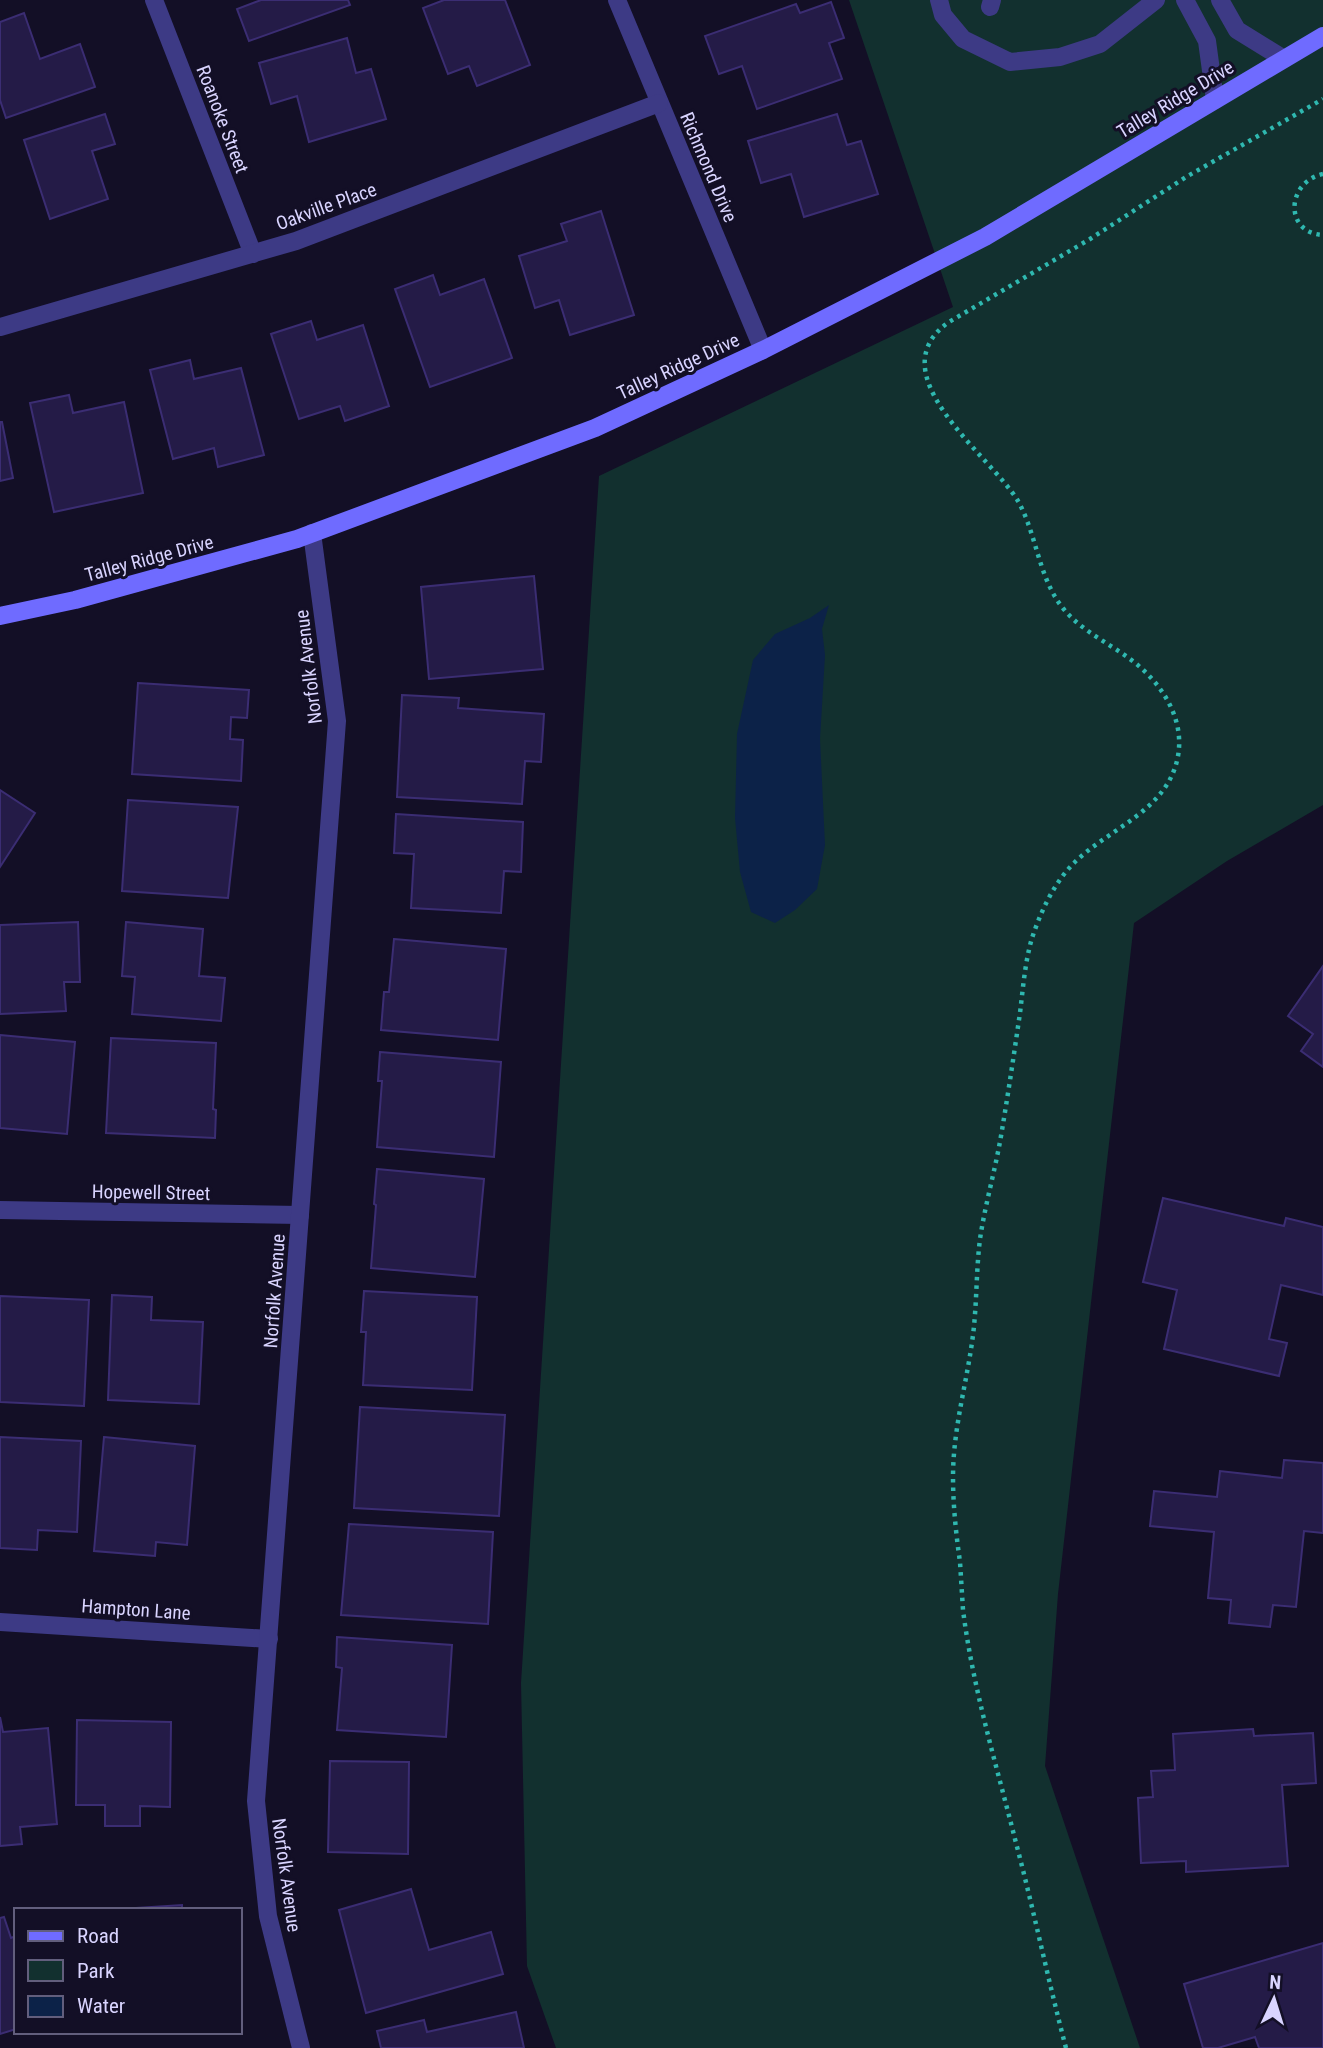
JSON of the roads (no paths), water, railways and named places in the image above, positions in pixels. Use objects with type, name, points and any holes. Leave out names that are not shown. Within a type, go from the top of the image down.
[{"type":"street","name":"Roanoke Street","points":[[154,0],[253,254]]},
{"type":"street","name":"Richmond Drive","points":[[617,0],[763,350]]},
{"type":"street","points":[[939,0],[943,15],[963,39],[1010,62],[1060,57],[1100,44],[1156,0]]},
{"type":"street","points":[[1185,0],[1207,41],[1215,100]]},
{"type":"street","points":[[1220,0],[1237,30],[1284,59]]},
{"type":"street","name":"Talley Ridge Drive","points":[[0,616],[75,600],[312,533],[595,428],[763,350],[985,237],[1323,36]]},
{"type":"street","name":"Oakville Place","points":[[0,327],[296,241],[659,103]]},
{"type":"street","name":"Norfolk Avenue","points":[[301,2048],[268,1916],[256,1801],[337,721],[312,533]]},
{"type":"street","name":"Hopewell Street","points":[[0,1210],[300,1215]]},
{"type":"street","name":"Hampton Lane","points":[[0,1622],[269,1639]]},
{"type":"water","points":[[829,605],[822,629],[825,655],[820,739],[825,845],[817,889],[795,910],[775,923],[751,912],[740,872],[735,818],[737,734],[753,660],[775,634],[810,618]]}]
